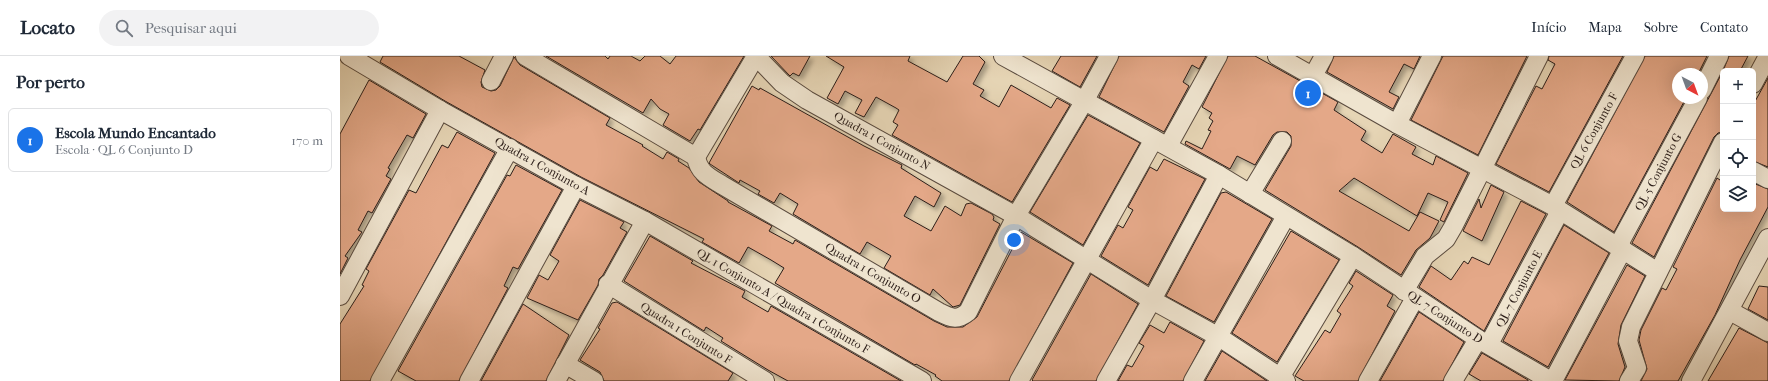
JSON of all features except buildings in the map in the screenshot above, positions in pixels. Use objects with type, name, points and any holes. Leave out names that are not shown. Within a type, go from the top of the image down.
[{"type":"street","name":"Quadra 1 Conjunto A","points":[[349,56],[440,110],[576,186],[645,221]]},
{"type":"street","points":[[491,81],[504,56]]},
{"type":"street","points":[[525,56],[696,157],[756,56]]},
{"type":"street","name":"Quadra 1 Conjunto N","points":[[756,56],[782,83],[807,100],[1016,216],[1152,300],[1218,337],[1281,380]]},
{"type":"street","points":[[1003,56],[1085,100],[1250,194],[1353,256],[1409,294],[1368,381]]},
{"type":"street","points":[[1016,216],[1085,100],[1109,56]]},
{"type":"street","points":[[1019,381],[1087,260],[1218,56]]},
{"type":"street","points":[[1278,56],[1397,124],[1556,209],[1658,272]]},
{"type":"street","points":[[1313,76],[1324,56]]},
{"type":"street","points":[[1397,124],[1432,56]]},
{"type":"street","name":"QL 7 Conjunto D","points":[[1484,342],[1409,294],[1425,256],[1446,239],[1539,56]]},
{"type":"street","name":"QL 6 Conjunto F","points":[[1556,209],[1635,56]]},
{"type":"street","points":[[1708,79],[1720,56]]},
{"type":"street","points":[[1756,78],[1768,56]]},
{"type":"street","name":"QL 5 Conjunto G","points":[[1552,381],[1695,104]]},
{"type":"street","points":[[340,296],[440,110]]},
{"type":"street","points":[[1250,194],[1282,141]]},
{"type":"street","points":[[380,381],[510,148]]},
{"type":"street","points":[[1629,381],[1637,368],[1628,341],[1631,327],[1720,151]]},
{"type":"street","name":"Quadra 1 Conjunto O","points":[[696,157],[698,166],[703,174],[952,319],[962,317],[968,312],[1016,216]]},
{"type":"street","points":[[1756,173],[1768,179]]},
{"type":"street","points":[[1106,381],[1219,176]]},
{"type":"street","points":[[469,381],[576,186]]},
{"type":"street","name":"QL 7 Conjunto E","points":[[1453,381],[1484,342],[1556,209]]},
{"type":"street","points":[[1193,381],[1286,216]]},
{"type":"street","points":[[556,381],[608,284],[645,221]]},
{"type":"street","name":"QL 1 Conjunto A / Quadra 1 Conjunto F","points":[[645,221],[922,381]]},
{"type":"street","points":[[1692,381],[1767,243]]},
{"type":"street","points":[[1281,380],[1353,256]]},
{"type":"street","name":"Quadra 1 Conjunto F","points":[[608,284],[738,374],[765,381]]},
{"type":"street","points":[[1730,311],[1768,332]]},
{"type":"street","points":[[1484,342],[1552,381]]},
{"type":"street","points":[[565,364],[594,381]]},
{"type":"place","name":"Escola Mundo Encantado","points":[[1308,93]]}]
